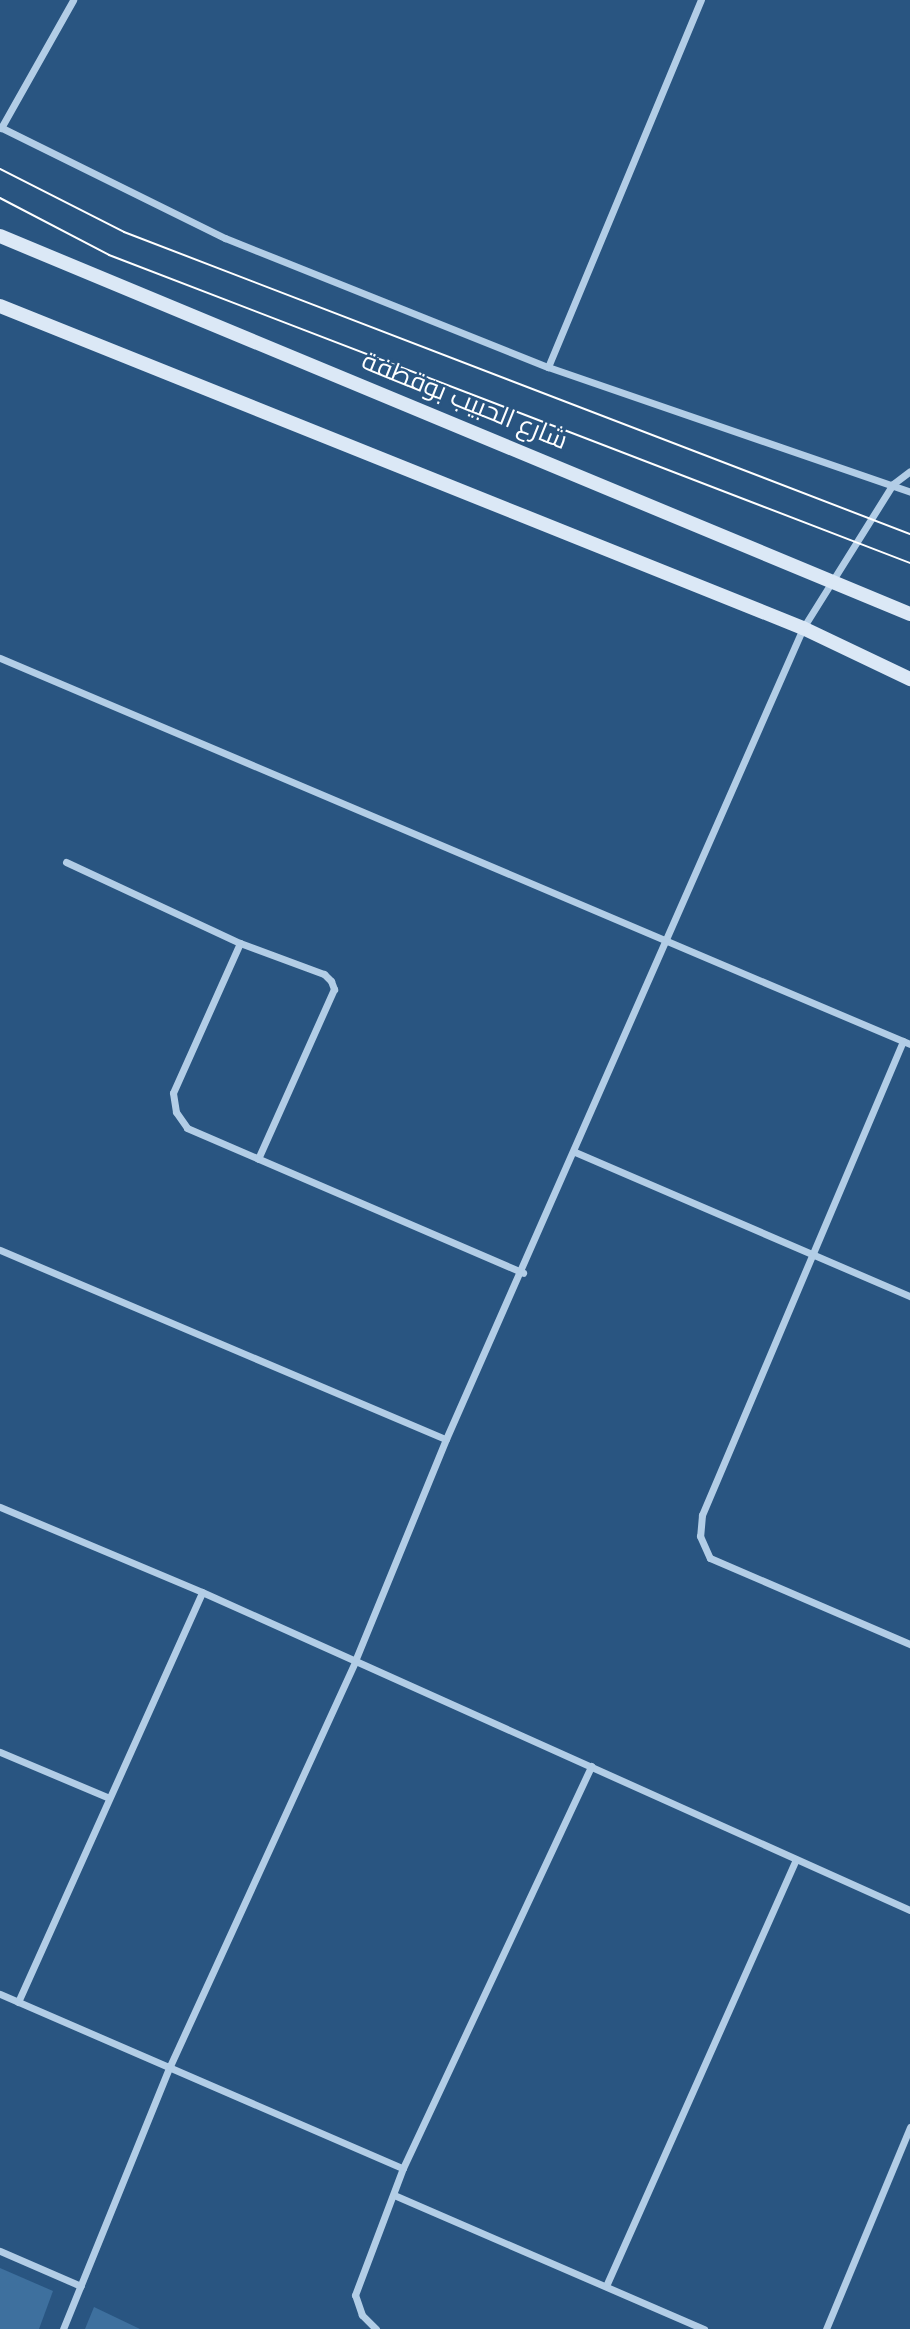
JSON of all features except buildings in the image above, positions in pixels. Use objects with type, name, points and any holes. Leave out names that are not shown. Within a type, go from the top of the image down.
[{"type":"main road","name":"شارع الحبيب بوقطفة","points":[[0,236],[834,578],[910,614]]},
{"type":"main road","points":[[0,306],[803,628],[910,679]]},
{"type":"street","points":[[73,0],[1,127],[225,238],[548,367],[910,492]]},
{"type":"street","points":[[548,367],[701,0]]},
{"type":"street","points":[[63,2329],[170,2066],[355,1661],[446,1439],[523,1273],[803,628],[893,484],[910,471]]},
{"type":"street","points":[[0,659],[665,943],[907,1042],[811,1254],[702,1515],[700,1536],[710,1558],[910,1644]]},
{"type":"street","points":[[66,863],[240,943],[324,974],[334,989],[258,1159]]},
{"type":"street","points":[[240,943],[173,1093],[176,1112],[187,1128],[523,1273]]},
{"type":"street","points":[[575,1152],[910,1296]]},
{"type":"street","points":[[0,1250],[446,1439]]},
{"type":"street","points":[[0,1507],[202,1592],[910,1910]]},
{"type":"street","points":[[18,2002],[107,1797],[202,1592]]},
{"type":"street","points":[[0,1752],[107,1797]]},
{"type":"street","points":[[376,2329],[362,2315],[355,2295],[403,2168],[591,1766]]},
{"type":"street","points":[[606,2286],[796,1858]]},
{"type":"street","points":[[0,1994],[403,2168]]},
{"type":"street","points":[[826,2329],[910,2127]]},
{"type":"street","points":[[394,2195],[704,2329]]},
{"type":"street","points":[[0,2251],[81,2286]]},
{"type":"shaded area","points":[[0,2268],[53,2291],[39,2329],[0,2329]]},
{"type":"shaded area","points":[[94,2307],[140,2329],[85,2329]]},
{"type":"tram line","points":[[0,169],[124,232],[910,534]]},
{"type":"tram line","points":[[0,198],[109,255],[910,563]]}]
